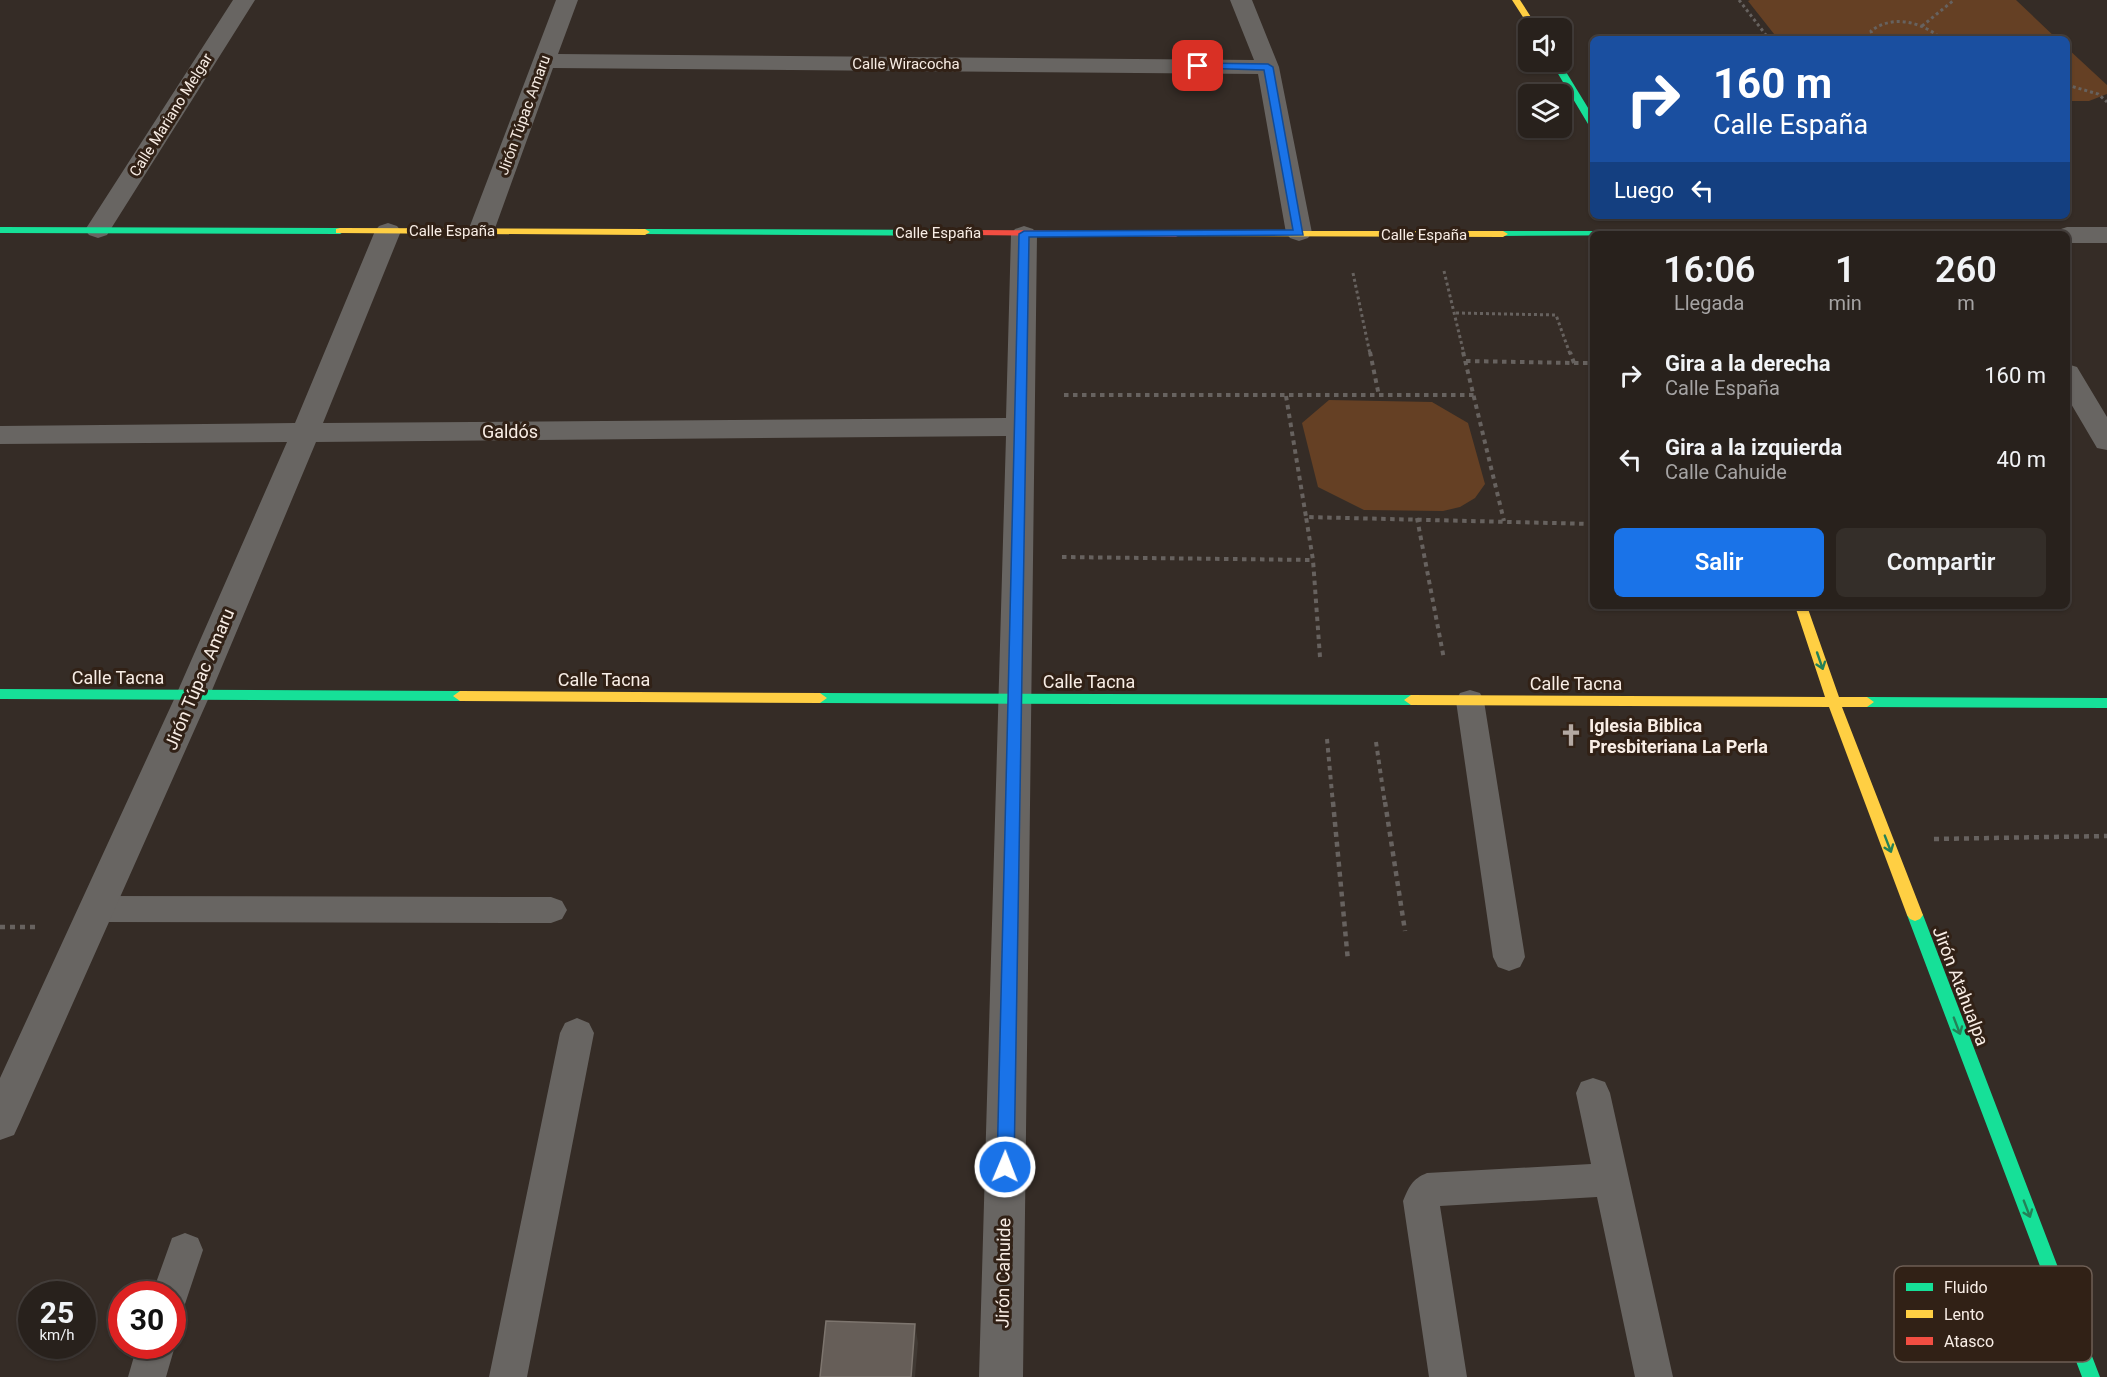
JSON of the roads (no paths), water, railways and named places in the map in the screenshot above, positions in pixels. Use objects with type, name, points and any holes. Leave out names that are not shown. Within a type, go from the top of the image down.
[{"type":"street","name":"Calle Mariano Melgar","points":[[98,230],[244,0]]},
{"type":"street","name":"Jirón Túpac Amaru","points":[[481,231],[567,0]]},
{"type":"street","points":[[1241,0],[1268,67],[1299,233]]},
{"type":"street","points":[[1516,0],[1528,18]]},
{"type":"street","name":"Calle Wiracocha","points":[[544,61],[1268,67]]},
{"type":"street","points":[[1561,72],[1590,119]]},
{"type":"street","name":"Calle España","points":[[0,230],[1299,233],[1435,236],[1590,234]]},
{"type":"street","name":"Jirón Túpac Amaru","points":[[0,1122],[193,695],[388,231]]},
{"type":"street","name":"Jirón Cahuide","points":[[1001,1377],[1024,234]]},
{"type":"street","points":[[2070,235],[2107,235]]},
{"type":"street","points":[[2070,378],[2107,441]]},
{"type":"street","name":"Galdós","points":[[0,435],[305,433],[1021,411]]},
{"type":"street","name":"Jirón Atahualpa","points":[[1802,609],[1834,703],[2049,1266]]},
{"type":"street","name":"Calle Tacna","points":[[0,694],[2107,703]]},
{"type":"street","name":"Jirón Atahualpa","points":[[2085,1362],[2091,1377]]},
{"type":"lane","points":[[1461,701],[1509,957]]},
{"type":"lane","points":[[98,909],[551,910]]},
{"type":"lane","points":[[508,1377],[577,1033]]},
{"type":"lane","points":[[1593,1093],[1609,1180],[1654,1377]]},
{"type":"lane","points":[[1448,1377],[1420,1201],[1426,1190],[1609,1180]]},
{"type":"lane","points":[[175,1281],[185,1250]]},
{"type":"lane","points":[[147,1377],[152,1359]]},
{"type":"place","name":"Iglesia Biblica Presbiteriana La Perla","points":[[1571,735]]}]
